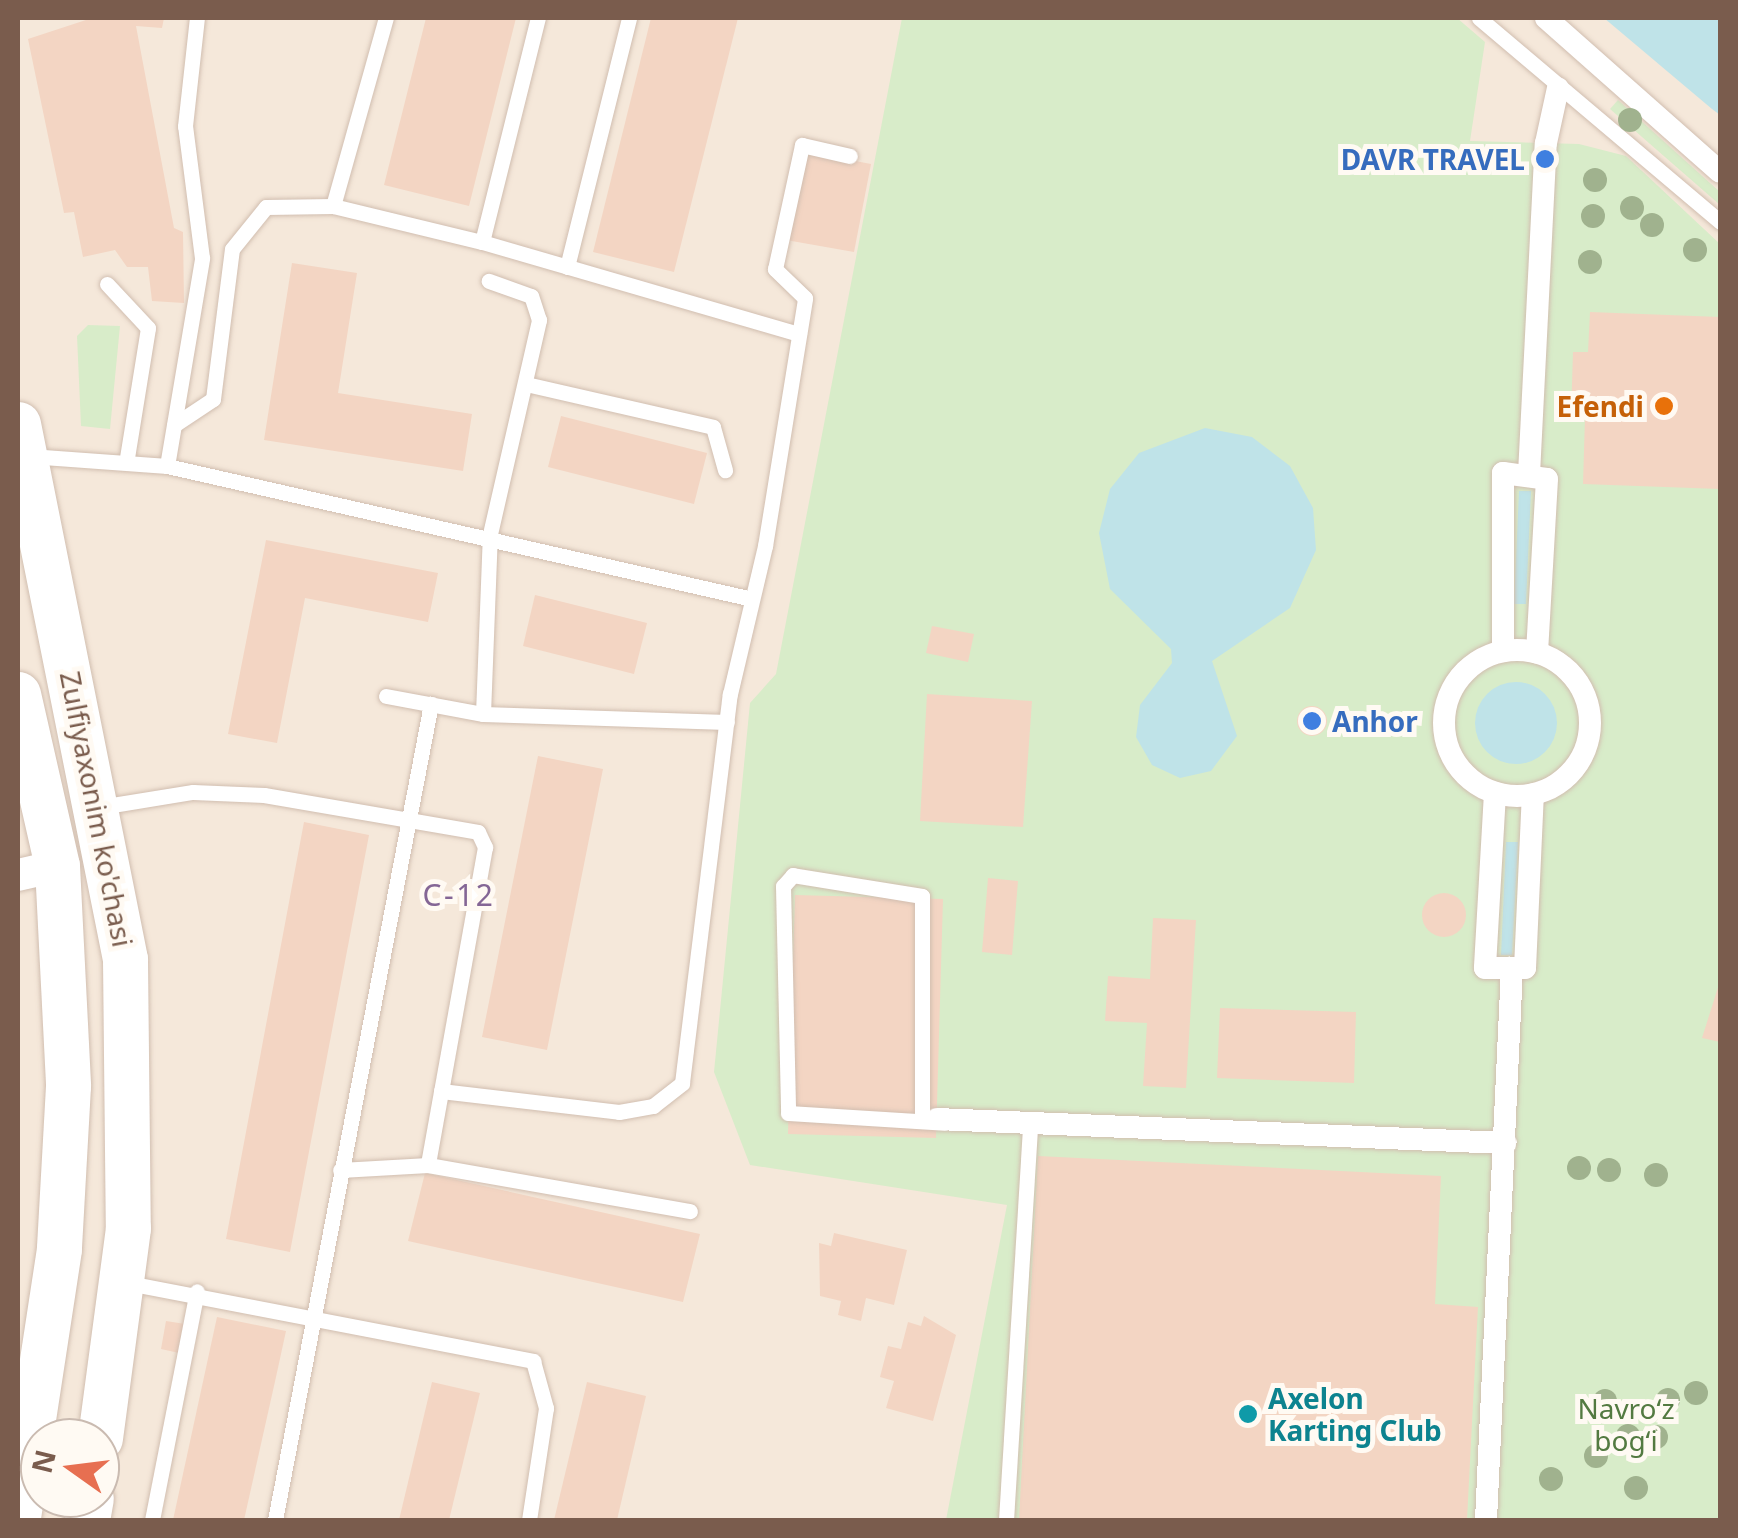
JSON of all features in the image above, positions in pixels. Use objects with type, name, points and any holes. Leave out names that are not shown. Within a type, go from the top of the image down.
[{"type":"main road","name":"Zulfiyaxonim ko'chasi","points":[[20,446],[104,828],[131,1106],[121,1299],[103,1418]]},
{"type":"main road","name":"Zulfiyaxonim ko'chasi","points":[[18,694],[68,1108],[52,1304],[31,1352],[18,1516]]},
{"type":"main road","points":[[37,871],[104,828]]},
{"type":"main road","points":[[68,1108],[131,1106]]},
{"type":"main road","points":[[52,1304],[121,1299]]},
{"type":"street","points":[[1546,18],[1720,172]]},
{"type":"street","points":[[1529,474],[1546,143],[1558,88]]},
{"type":"street","points":[[1503,651],[1503,472],[1546,479],[1537,653]]},
{"type":"street","points":[[1503,651],[1537,653],[1570,672],[1590,715],[1579,762],[1533,794],[1495,793],[1457,765],[1444,718],[1462,675],[1503,651]]},
{"type":"street","points":[[1495,793],[1485,968],[1526,968],[1533,794]]},
{"type":"street","points":[[1486,1520],[1512,968]]},
{"type":"street","points":[[929,1120],[1505,1143]]},
{"type":"lane","points":[[167,466],[202,258],[185,126],[197,18]]},
{"type":"lane","points":[[332,206],[386,18]]},
{"type":"lane","points":[[482,242],[538,18]]},
{"type":"lane","points":[[567,266],[629,18]]},
{"type":"lane","points":[[1479,18],[1720,222]]},
{"type":"lane","points":[[441,1091],[619,1112],[652,1106],[682,1082],[727,722],[748,598],[766,546],[805,298],[776,269],[802,145],[850,156]]},
{"type":"lane","points":[[174,425],[213,399],[232,249],[245,226],[266,208],[332,206],[482,242],[799,334]]},
{"type":"lane","points":[[483,714],[490,534],[539,320],[531,296],[489,281]]},
{"type":"lane","points":[[107,284],[148,328],[127,458]]},
{"type":"lane","points":[[526,384],[713,427],[725,470]]},
{"type":"lane","points":[[20,446],[167,466],[490,534],[748,598]]},
{"type":"lane","points":[[386,696],[483,714],[727,722]]},
{"type":"lane","points":[[275,1520],[310,1318],[431,704]]},
{"type":"lane","points":[[104,828],[193,792],[408,818],[478,832],[485,847],[428,1165]]},
{"type":"lane","points":[[792,875],[922,896],[929,1120],[797,1119],[782,1103],[782,886],[792,875]]},
{"type":"lane","points":[[1006,1520],[1029,1126]]},
{"type":"lane","points":[[340,1170],[428,1165],[690,1211]]},
{"type":"lane","points":[[121,1299],[197,1291],[310,1318],[533,1361],[546,1408],[529,1520]]},
{"type":"lane","points":[[152,1520],[197,1291]]},
{"type":"shaded area","points":[[18,18],[1720,18],[1720,1520],[18,1520]]},
{"type":"green space","name":"Navroʻz bogʻi","points":[[902,18],[1457,18],[1485,42],[1470,141],[1579,144],[1626,156],[1720,244],[1720,1520],[946,1520],[1007,1205],[750,1165],[714,1072],[750,703],[776,674]]},
{"type":"green space","points":[[1618,100],[1720,192],[1720,205],[1610,109]]},
{"type":"green space","points":[[88,325],[120,326],[110,429],[81,426],[77,336]]},
{"type":"water","points":[[1604,18],[1720,18],[1720,115],[1712,109]]},
{"type":"water","points":[[1205,428],[1252,437],[1290,466],[1313,508],[1316,550],[1290,608],[1212,661],[1237,736],[1211,771],[1180,778],[1152,765],[1136,737],[1140,705],[1172,663],[1171,649],[1110,589],[1099,533],[1110,489],[1139,453]]},
{"type":"water","points":[[1519,491],[1531,491],[1526,604],[1514,604]]},
{"type":"water","points":[[1516,682],[1532,685],[1545,694],[1554,707],[1554,739],[1545,752],[1532,761],[1516,764],[1500,761],[1487,752],[1478,739],[1475,723],[1478,707],[1487,694],[1500,685]]},
{"type":"water","points":[[1506,842],[1518,842],[1512,955],[1501,955]]},
{"type":"building","points":[[92,18],[164,18],[162,28],[136,26],[174,228],[183,232],[184,303],[152,301],[148,267],[127,267],[115,250],[83,257],[74,212],[64,213],[28,39]]},
{"type":"building","points":[[426,18],[516,18],[469,206],[384,185]]},
{"type":"building","points":[[651,18],[738,18],[674,272],[593,252]]},
{"type":"building","points":[[803,151],[871,164],[854,252],[786,240]]},
{"type":"building","points":[[292,263],[357,273],[338,393],[472,414],[463,471],[264,440]]},
{"type":"building","points":[[1590,312],[1720,317],[1720,489],[1583,484],[1585,417],[1571,416],[1573,352],[1588,352]]},
{"type":"building","points":[[561,416],[707,453],[694,504],[548,467]]},
{"type":"building","points":[[266,540],[438,573],[428,622],[305,598],[277,743],[228,734]]},
{"type":"building","points":[[535,595],[647,623],[634,674],[523,646]]},
{"type":"building","points":[[932,626],[974,634],[968,662],[926,653]]},
{"type":"building","points":[[927,694],[1032,701],[1023,827],[920,821]]},
{"type":"building","name":"Anhor","points":[[1312,706],[1326,715],[1327,721],[1318,735],[1312,736],[1298,727],[1297,721],[1306,707]]},
{"type":"building","points":[[538,756],[603,769],[547,1050],[482,1037]]},
{"type":"building","points":[[304,822],[369,835],[290,1252],[226,1239]]},
{"type":"building","points":[[988,878],[1018,881],[1012,955],[982,952]]},
{"type":"building","points":[[1444,893],[1460,899],[1466,915],[1460,931],[1444,937],[1428,931],[1422,915],[1428,899]]},
{"type":"building","points":[[795,895],[943,899],[936,1138],[788,1134]]},
{"type":"building","points":[[1153,918],[1196,920],[1186,1088],[1143,1086],[1147,1023],[1105,1021],[1108,976],[1150,979]]},
{"type":"building","points":[[1720,981],[1720,1042],[1702,1038]]},
{"type":"building","points":[[1220,1008],[1356,1012],[1354,1083],[1217,1078]]},
{"type":"building","name":"Axelon Karting Club","points":[[1038,1156],[1441,1176],[1435,1304],[1478,1307],[1467,1520],[1019,1520]]},
{"type":"building","points":[[425,1173],[700,1234],[683,1302],[408,1241]]},
{"type":"building","points":[[834,1233],[907,1250],[894,1305],[866,1298],[861,1321],[838,1315],[841,1301],[820,1296],[819,1243],[831,1246]]},
{"type":"building","points":[[924,1316],[956,1335],[933,1421],[886,1408],[894,1381],[880,1377],[888,1346],[901,1349],[908,1322],[921,1326]]},
{"type":"building","points":[[217,1317],[286,1331],[244,1520],[173,1520]]},
{"type":"building","points":[[166,1321],[185,1324],[179,1353],[161,1349]]},
{"type":"building","points":[[432,1382],[480,1393],[449,1520],[399,1520]]},
{"type":"building","points":[[587,1382],[646,1396],[617,1520],[554,1520]]},
{"type":"place","name":"DAVR TRAVEL","points":[[1545,159]]},
{"type":"place","name":"Efendi","points":[[1664,406]]},
{"type":"place","name":"Anhor","points":[[1312,721]]},
{"type":"place","name":"Axelon Karting Club","points":[[1248,1414]]},
{"type":"district","name":"C-12","points":[[459,895]]}]
